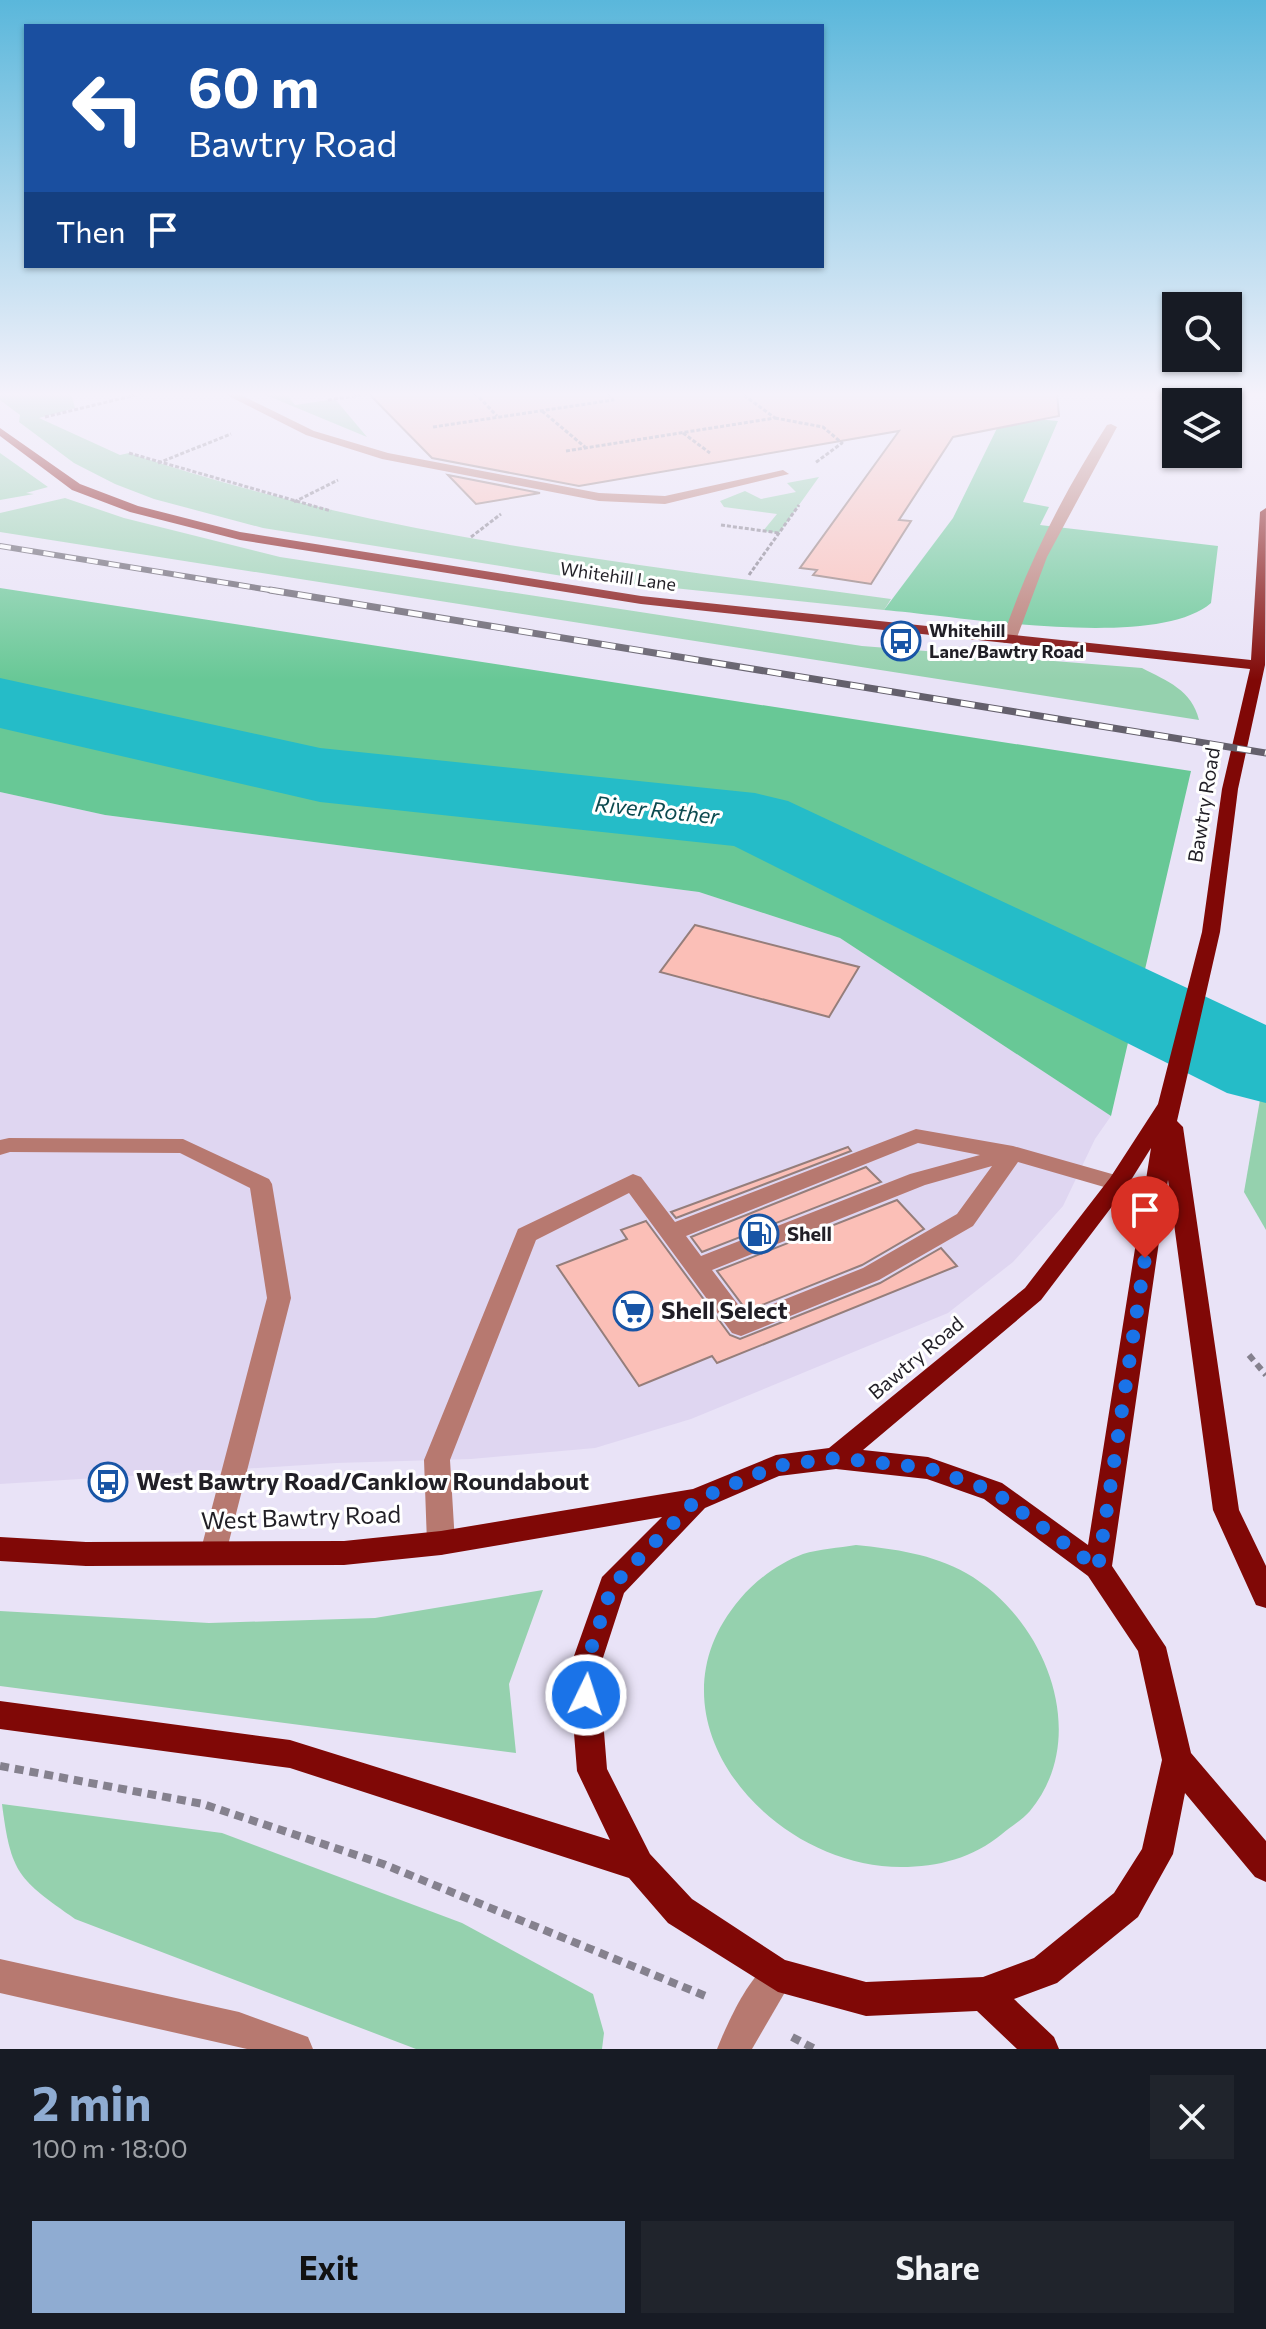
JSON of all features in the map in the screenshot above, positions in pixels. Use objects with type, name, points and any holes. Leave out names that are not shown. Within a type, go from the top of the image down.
[{"type":"main road","name":"Whitehill Lane","points":[[80,489],[134,509],[240,536],[641,600],[1258,665]]},
{"type":"main road","name":"Bawtry Road","points":[[1098,1568],[1169,1103],[1203,964],[1230,789],[1258,665],[1266,512]]},
{"type":"main road","name":"Bawtry Road","points":[[836,1458],[1033,1294],[1118,1183],[1169,1103]]},
{"type":"main road","points":[[1169,1103],[1226,1510],[1266,1596]]},
{"type":"main road","points":[[836,1458],[928,1468],[993,1491],[1098,1568],[1152,1647],[1177,1760],[1157,1854],[1126,1905],[1045,1971],[983,1994],[866,1999],[778,1975],[680,1911],[639,1865],[592,1771],[584,1670],[612,1586],[696,1500],[776,1466],[836,1458]]},
{"type":"main road","name":"West Bawtry Road","points":[[0,1549],[86,1554],[344,1553],[441,1543],[696,1500]]},
{"type":"main road","points":[[0,1715],[290,1754],[639,1865]]},
{"type":"main road","points":[[1177,1760],[1266,1866]]},
{"type":"main road","points":[[983,1994],[1042,2049]]},
{"type":"street","points":[[555,489],[599,497],[665,500],[717,489]]},
{"type":"street","points":[[1009,640],[1019,607],[1074,489]]},
{"type":"street","points":[[671,1233],[916,1136],[1013,1153],[1118,1183]]},
{"type":"street","points":[[0,1148],[9,1145],[183,1146],[261,1184],[279,1298],[214,1553]]},
{"type":"street","points":[[441,1543],[437,1460],[526,1235],[633,1182],[741,1327],[871,1274],[965,1220],[1013,1153]]},
{"type":"street","points":[[696,1267],[918,1179],[1013,1153]]},
{"type":"street","points":[[734,2049],[751,2015],[778,1975]]},
{"type":"street","points":[[0,1976],[239,2029],[296,2049]]},
{"type":"path","points":[[251,489],[335,512]]},
{"type":"path","points":[[746,579],[803,499]]},
{"type":"path","points":[[468,539],[483,541]]},
{"type":"path","points":[[0,1766],[203,1804],[383,1864],[751,2015],[815,2049]]},
{"type":"shaded area","points":[[0,792],[105,815],[699,892],[840,938],[1111,1116],[1095,1139],[1063,1206],[1013,1262],[948,1313],[691,1419],[595,1448],[471,1459],[336,1463],[0,1484]]},
{"type":"green space","points":[[0,489],[42,489],[26,493],[34,494],[0,500]]},
{"type":"green space","points":[[127,489],[248,489],[411,527],[506,544],[891,599],[884,610],[569,577],[263,528],[154,499]]},
{"type":"green space","points":[[793,489],[811,489],[779,533],[763,531],[777,514],[724,507],[720,501],[745,491],[761,499],[796,492]]},
{"type":"green space","points":[[967,489],[1029,489],[1023,502],[1049,507],[1040,525],[1218,546],[1211,603],[1184,617],[1147,625],[1103,628],[1005,623],[884,610],[953,518]]},
{"type":"green space","points":[[65,498],[124,518],[280,557],[862,646],[1142,668],[1184,694],[1191,701],[1199,720],[0,532],[0,513]]},
{"type":"green space","points":[[0,588],[1191,771],[1111,1116],[840,938],[699,892],[105,815],[0,792]]},
{"type":"green space","points":[[1266,1065],[1266,1230],[1244,1192]]},
{"type":"green space","points":[[856,1545],[927,1557],[966,1573],[994,1593],[1018,1618],[1037,1648],[1051,1680],[1058,1714],[1058,1748],[1049,1781],[1023,1817],[991,1842],[954,1860],[901,1867],[852,1860],[806,1842],[765,1813],[733,1777],[712,1736],[704,1691],[713,1644],[740,1599],[753,1585],[785,1562],[803,1554]]},
{"type":"green space","points":[[543,1590],[509,1684],[516,1753],[0,1686],[0,1611],[209,1623],[375,1618]]},
{"type":"green space","points":[[2,1804],[222,1833],[462,1923],[593,1994],[604,2033],[602,2049],[416,2049],[75,1919],[41,1894],[20,1873],[9,1846]]},
{"type":"building","points":[[461,489],[518,489],[540,493],[476,504]]},
{"type":"building","points":[[857,489],[919,489],[899,520],[911,521],[871,584],[813,575],[817,570],[800,568]]},
{"type":"building","points":[[695,925],[859,967],[829,1017],[660,972]]},
{"type":"building","points":[[848,1147],[851,1151],[676,1218],[671,1212]]},
{"type":"building","points":[[866,1167],[881,1182],[702,1252],[691,1237]]},
{"type":"building","points":[[897,1200],[924,1229],[862,1265],[747,1311],[717,1271]]},
{"type":"building","points":[[646,1221],[730,1335],[740,1339],[880,1283],[941,1248],[957,1266],[717,1363],[712,1356],[639,1386],[557,1266],[627,1239],[621,1230]]},
{"type":"waterway","name":"River Rother","points":[[0,703],[320,775],[755,821],[1266,1068]]},
{"type":"railway","points":[[0,546],[282,592]]},
{"type":"railway","points":[[270,590],[1266,753]]},
{"type":"place","name":"Whitehill Lane/Bawtry Road","points":[[901,641]]},
{"type":"place","name":"Shell","points":[[759,1234]]},
{"type":"place","name":"Shell Select","points":[[633,1311]]},
{"type":"place","name":"West Bawtry Road/Canklow Roundabout","points":[[108,1482]]},
{"type":"route","points":[[586,1695],[584,1670],[612,1586],[696,1500],[776,1466],[836,1458],[928,1468],[993,1491],[1098,1568],[1145,1258]]}]
